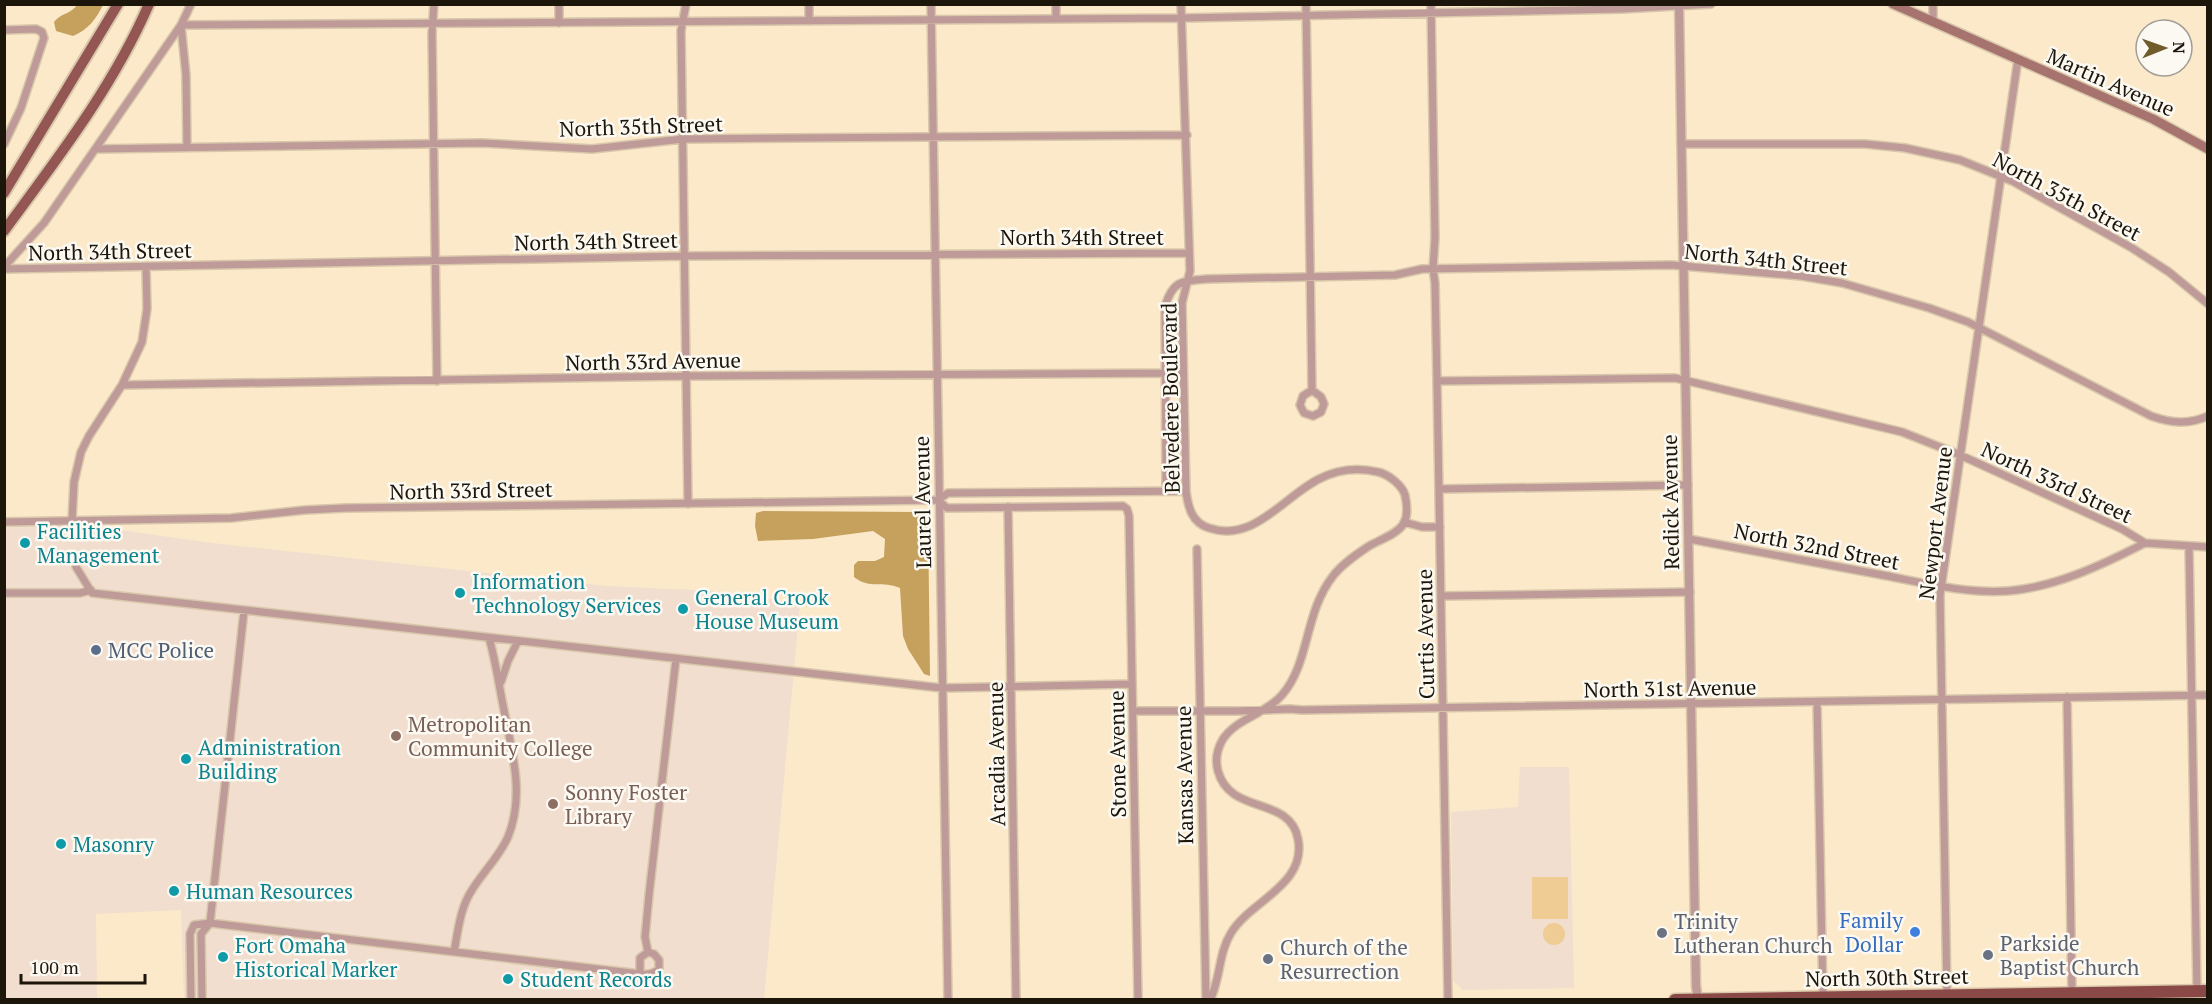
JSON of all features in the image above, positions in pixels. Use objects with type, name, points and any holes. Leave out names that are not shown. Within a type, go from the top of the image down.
[{"type":"highway","name":"North 30th Street","points":[[1675,999],[1915,998],[1947,995],[2020,997],[2072,993],[2126,996],[2202,991]]},
{"type":"main road","points":[[4,193],[99,40],[118,4]]},
{"type":"main road","points":[[4,231],[114,73],[149,4]]},
{"type":"main road","name":"Martin Avenue","points":[[1893,4],[2153,119],[2208,149]]},
{"type":"street","points":[[4,268],[44,223],[181,25],[191,4]]},
{"type":"street","points":[[434,4],[437,381]]},
{"type":"street","points":[[559,4],[559,23]]},
{"type":"street","points":[[686,4],[681,31],[688,504]]},
{"type":"street","points":[[809,4],[809,21]]},
{"type":"street","name":"Laurel Avenue","points":[[931,4],[948,999]]},
{"type":"street","points":[[1056,4],[1056,19]]},
{"type":"street","points":[[1166,491],[1165,306],[1170,290],[1177,284],[1187,282],[1190,271],[1181,4]]},
{"type":"street","points":[[1306,4],[1312,390]]},
{"type":"street","points":[[1431,4],[1435,238],[1433,269]]},
{"type":"street","points":[[181,25],[1182,18],[1622,9],[1712,4]]},
{"type":"street","points":[[1933,4],[1933,21]]},
{"type":"street","name":"Redick Avenue","points":[[1679,5],[1695,983],[1698,999]]},
{"type":"street","points":[[181,25],[186,75],[187,148]]},
{"type":"street","points":[[4,30],[36,29],[44,34],[43,45],[25,97],[4,144]]},
{"type":"street","name":"Newport Avenue","points":[[1947,995],[1941,586],[2018,59]]},
{"type":"street","name":"North 35th Street","points":[[96,149],[513,143],[592,149],[683,139],[1187,135]]},
{"type":"street","name":"North 35th Street","points":[[1681,144],[1886,146],[1960,160],[2001,176],[2151,259],[2208,304]]},
{"type":"street","name":"North 34th Street","points":[[4,268],[146,268],[686,256],[1189,254]]},
{"type":"street","name":"North 34th Street","points":[[1433,269],[1683,266],[1801,276],[1842,283],[1929,308],[1968,322],[2164,421],[2181,423],[2208,416]]},
{"type":"street","points":[[72,521],[74,482],[81,452],[122,385],[137,356],[145,330],[146,268]]},
{"type":"street","name":"Belvedere Boulevard","points":[[1404,522],[1407,511],[1403,490],[1382,472],[1366,469],[1342,471],[1317,479],[1263,519],[1239,531],[1216,531],[1204,527],[1194,518],[1190,511],[1186,491],[1182,303],[1187,282],[1206,279],[1395,275],[1433,269]]},
{"type":"street","name":"Curtis Avenue","points":[[1433,269],[1448,999]]},
{"type":"street","name":"North 33rd Avenue","points":[[122,385],[687,376],[1183,373]]},
{"type":"street","points":[[1437,381],[1675,378],[1686,380]]},
{"type":"street","name":"North 33rd Street","points":[[1686,380],[1882,426],[1960,455],[2122,529],[2145,543],[2208,547]]},
{"type":"street","points":[[1439,489],[1688,484]]},
{"type":"street","name":"North 33rd Street","points":[[4,522],[231,518],[346,508],[938,500],[948,493],[1186,491]]},
{"type":"street","name":"North 33rd Street","points":[[938,500],[947,508],[1118,506],[1127,508]]},
{"type":"street","name":"Arcadia Avenue","points":[[1008,507],[1016,999]]},
{"type":"street","name":"Stone Avenue","points":[[1127,508],[1129,516],[1138,999]]},
{"type":"street","points":[[1208,999],[1216,984],[1222,952],[1230,934],[1242,919],[1286,881],[1294,870],[1298,857],[1298,838],[1288,820],[1274,810],[1248,803],[1233,795],[1224,785],[1217,767],[1217,754],[1224,738],[1238,725],[1281,697],[1296,675],[1318,600],[1333,577],[1352,559],[1397,530],[1404,522],[1422,527],[1440,527]]},
{"type":"street","name":"North 32nd Street","points":[[1689,539],[1941,586],[1984,591],[2032,587],[2084,571],[2145,543]]},
{"type":"street","points":[[2189,546],[2191,695],[2202,991]]},
{"type":"street","name":"Kansas Avenue","points":[[1197,549],[1199,710],[1208,999]]},
{"type":"street","points":[[76,567],[93,593],[676,659],[942,688],[1132,684]]},
{"type":"street","points":[[4,593],[91,590]]},
{"type":"street","points":[[1441,596],[1690,591]]},
{"type":"street","points":[[202,999],[201,934],[210,923],[244,610]]},
{"type":"street","points":[[454,952],[462,911],[501,850],[508,836],[516,805],[516,777],[501,684],[489,638]]},
{"type":"street","points":[[501,684],[508,661],[518,641]]},
{"type":"street","points":[[648,952],[645,937],[649,895],[676,659]]},
{"type":"street","name":"North 31st Avenue","points":[[1133,711],[2208,695]]},
{"type":"street","points":[[2067,697],[2072,993]]},
{"type":"street","points":[[1817,702],[1823,997]]},
{"type":"street","points":[[191,999],[190,934],[194,925],[210,923],[640,974],[654,973],[659,969],[659,960],[654,954],[648,952]]},
{"type":"street","points":[[640,974],[640,958],[648,952]]},
{"type":"shaded area","points":[[78,4],[103,5],[98,15],[79,33],[73,36],[56,31],[54,22]]},
{"type":"shaded area","points":[[763,511],[917,512],[928,518],[930,676],[924,674],[908,649],[903,636],[900,588],[866,583],[854,577],[854,565],[858,561],[875,561],[884,557],[885,539],[873,531],[813,539],[758,541],[755,526],[756,513]]},
{"type":"shaded area","name":"Metropolitan Community College","points":[[5,526],[91,526],[212,543],[607,586],[714,591],[800,603],[764,999],[184,999],[181,910],[96,914],[97,999],[5,1000]]},
{"type":"shaded area","points":[[1520,767],[1569,767],[1574,988],[1463,990],[1453,981],[1451,812],[1518,807]]},
{"type":"shaded area","points":[[1532,877],[1568,877],[1568,919],[1532,919]]},
{"type":"shaded area","points":[[1550,923],[1558,923],[1565,930],[1565,938],[1558,945],[1550,945],[1543,938],[1543,930]]},
{"type":"place","name":"Facilities Management","points":[[25,543]]},
{"type":"place","name":"Information Technology Services","points":[[460,593]]},
{"type":"place","name":"General Crook House Museum","points":[[683,609]]},
{"type":"place","name":"MCC Police","points":[[96,650]]},
{"type":"place","name":"Metropolitan Community College","points":[[396,736]]},
{"type":"place","name":"Administration Building","points":[[186,759]]},
{"type":"place","name":"Sonny Foster Library","points":[[553,804]]},
{"type":"place","name":"Masonry","points":[[61,844]]},
{"type":"place","name":"Human Resources","points":[[174,891]]},
{"type":"place","name":"Family Dollar","points":[[1915,932]]},
{"type":"place","name":"Trinity Lutheran Church","points":[[1662,933]]},
{"type":"place","name":"Parkside Baptist Church","points":[[1988,955]]},
{"type":"place","name":"Fort Omaha Historical Marker","points":[[223,957]]},
{"type":"place","name":"Church of the Resurrection","points":[[1268,959]]},
{"type":"place","name":"Student Records","points":[[508,979]]}]
